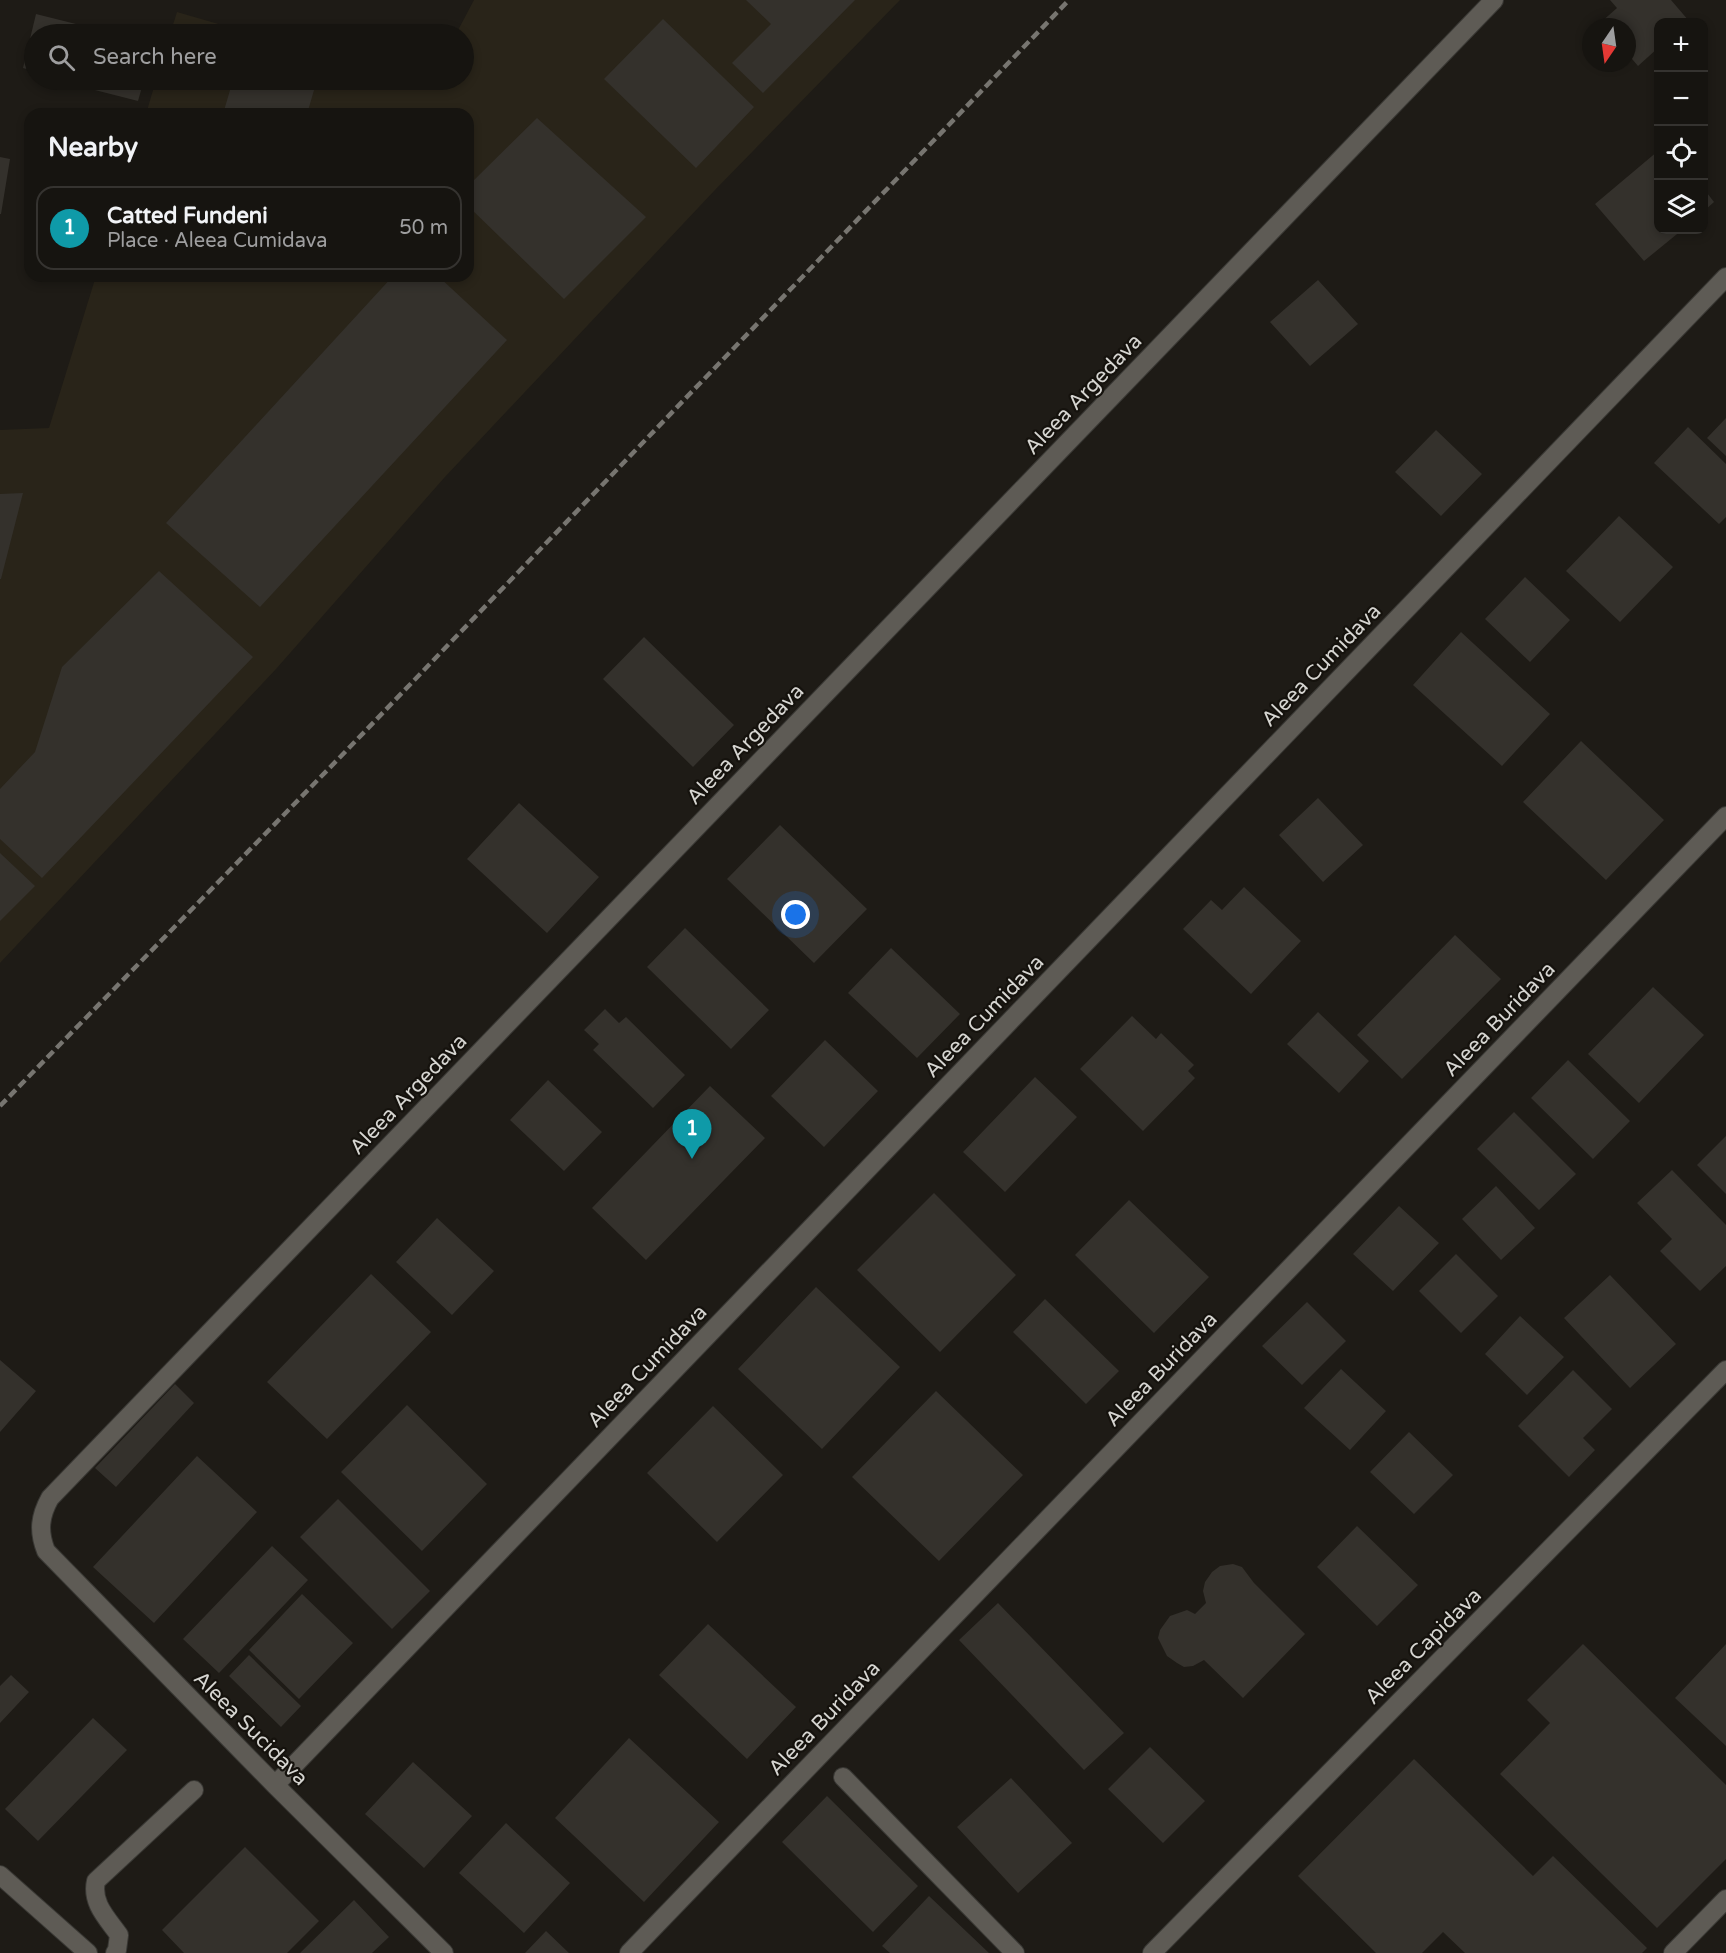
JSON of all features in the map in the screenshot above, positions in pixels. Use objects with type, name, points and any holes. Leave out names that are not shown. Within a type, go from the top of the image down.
[{"type":"street","name":"Aleea Argedava","points":[[40,1525],[43,1511],[50,1497],[1494,0]]},
{"type":"street","name":"Aleea Cumidava","points":[[275,1785],[1726,277]]},
{"type":"street","name":"Aleea Buridava","points":[[629,1953],[1726,816]]},
{"type":"street","name":"Aleea Capidava","points":[[1152,1953],[1726,1370]]},
{"type":"street","name":"Aleea Sucidava","points":[[40,1525],[41,1538],[46,1551],[275,1785],[444,1953]]},
{"type":"street","points":[[843,1777],[1015,1953]]},
{"type":"street","points":[[114,1953],[117,1950],[119,1935],[97,1904],[93,1892],[96,1881],[194,1790]]},
{"type":"street","points":[[0,1875],[88,1953]]},
{"type":"street","points":[[1673,1953],[1726,1899]]},
{"type":"shaded area","points":[[474,0],[900,0],[714,191],[444,478],[276,669],[0,963],[0,430],[49,428],[94,282],[474,282],[474,108],[148,108],[153,90],[474,90],[474,24],[461,24]]},
{"type":"shaded area","points":[[177,12],[218,24],[173,24]]},
{"type":"building","points":[[746,0],[855,0],[763,93],[732,63],[771,24]]},
{"type":"building","points":[[1610,0],[1671,0],[1686,18],[1654,18],[1654,52],[1638,66],[1636,64],[1636,18],[1606,18],[1617,8]]},
{"type":"building","points":[[36,14],[76,24],[34,24]]},
{"type":"building","points":[[663,19],[754,107],[696,168],[604,79]]},
{"type":"building","points":[[95,90],[141,90],[138,101]]},
{"type":"building","points":[[230,90],[314,90],[309,108],[225,108]]},
{"type":"building","points":[[537,118],[646,217],[564,299],[474,212],[474,180]]},
{"type":"building","points":[[1654,154],[1654,234],[1677,234],[1644,261],[1595,204]]},
{"type":"building","points":[[0,157],[10,159],[1,214],[0,214]]},
{"type":"building","points":[[1708,194],[1714,202],[1708,207]]},
{"type":"building","points":[[1318,280],[1358,324],[1310,366],[1270,322]]},
{"type":"building","points":[[387,282],[444,282],[507,340],[260,607],[166,523]]},
{"type":"building","points":[[1726,418],[1726,456],[1707,438]]},
{"type":"building","points":[[1688,427],[1726,464],[1726,517],[1719,524],[1654,463]]},
{"type":"building","points":[[1436,430],[1482,474],[1441,516],[1395,472]]},
{"type":"building","points":[[23,493],[1,579],[0,579],[0,494]]},
{"type":"building","points":[[1619,516],[1673,567],[1620,622],[1566,571]]},
{"type":"building","points":[[159,571],[253,657],[42,878],[0,839],[0,789],[35,752],[62,667]]},
{"type":"building","points":[[1525,577],[1570,620],[1530,662],[1485,619]]},
{"type":"building","points":[[1461,632],[1550,714],[1502,766],[1413,685]]},
{"type":"building","points":[[644,637],[734,725],[693,767],[603,679]]},
{"type":"building","points":[[1581,741],[1664,820],[1606,880],[1523,802]]},
{"type":"building","points":[[1318,798],[1363,845],[1323,882],[1279,835]]},
{"type":"building","points":[[519,803],[599,877],[547,933],[467,859]]},
{"type":"building","points":[[780,825],[867,909],[814,963],[727,879]]},
{"type":"building","points":[[0,853],[35,886],[0,921]]},
{"type":"building","points":[[1244,887],[1301,941],[1251,994],[1183,929],[1211,900],[1222,910]]},
{"type":"building","points":[[685,928],[769,1010],[731,1049],[647,967]]},
{"type":"building","points":[[1455,935],[1501,979],[1402,1079],[1357,1035]]},
{"type":"building","points":[[891,948],[960,1014],[917,1058],[848,993]]},
{"type":"building","points":[[1653,987],[1704,1035],[1639,1103],[1588,1054]]},
{"type":"building","points":[[605,1009],[619,1023],[626,1017],[685,1075],[653,1108],[593,1050],[599,1044],[584,1030]]},
{"type":"building","points":[[1318,1012],[1369,1061],[1339,1093],[1287,1044]]},
{"type":"building","points":[[1132,1016],[1156,1039],[1161,1033],[1194,1065],[1188,1071],[1195,1078],[1143,1131],[1080,1069]]},
{"type":"building","points":[[825,1040],[878,1091],[824,1147],[771,1096]]},
{"type":"building","points":[[1568,1060],[1630,1121],[1593,1159],[1531,1098]]},
{"type":"building","points":[[1035,1077],[1077,1117],[1005,1192],[963,1152]]},
{"type":"building","points":[[548,1080],[602,1132],[564,1171],[510,1120]]},
{"type":"building","points":[[710,1086],[765,1138],[646,1260],[592,1208]]},
{"type":"building","points":[[1514,1112],[1576,1174],[1539,1210],[1477,1149]]},
{"type":"building","points":[[1726,1136],[1726,1194],[1697,1165]]},
{"type":"building","points":[[1672,1170],[1726,1225],[1726,1266],[1700,1291],[1660,1251],[1672,1239],[1637,1203]]},
{"type":"building","points":[[1496,1186],[1535,1228],[1501,1260],[1462,1219]]},
{"type":"building","points":[[934,1193],[1016,1275],[940,1352],[857,1270]]},
{"type":"building","points":[[1129,1200],[1209,1277],[1154,1333],[1075,1255]]},
{"type":"building","points":[[1399,1206],[1439,1243],[1393,1291],[1353,1254]]},
{"type":"building","points":[[437,1218],[494,1271],[452,1315],[396,1262]]},
{"type":"building","points":[[1456,1254],[1498,1296],[1461,1333],[1419,1291]]},
{"type":"building","points":[[371,1274],[431,1332],[327,1439],[267,1382]]},
{"type":"building","points":[[1610,1275],[1676,1344],[1630,1388],[1564,1318]]},
{"type":"building","points":[[816,1287],[900,1367],[822,1449],[738,1369]]},
{"type":"building","points":[[1045,1299],[1119,1371],[1086,1404],[1013,1332]]},
{"type":"building","points":[[1307,1302],[1346,1341],[1302,1385],[1262,1346]]},
{"type":"building","points":[[1520,1316],[1564,1357],[1527,1395],[1485,1354]]},
{"type":"building","points":[[0,1360],[36,1391],[0,1432]]},
{"type":"building","points":[[1341,1369],[1386,1411],[1350,1450],[1304,1408]]},
{"type":"building","points":[[1573,1370],[1612,1409],[1583,1438],[1595,1450],[1569,1477],[1518,1426]]},
{"type":"building","points":[[175,1384],[194,1403],[116,1487],[95,1468]]},
{"type":"building","points":[[936,1391],[1023,1475],[939,1561],[852,1477]]},
{"type":"building","points":[[407,1405],[487,1484],[422,1551],[341,1472]]},
{"type":"building","points":[[713,1406],[783,1475],[717,1542],[647,1473]]},
{"type":"building","points":[[1409,1432],[1453,1475],[1414,1514],[1370,1472]]},
{"type":"building","points":[[197,1456],[257,1512],[154,1623],[93,1567]]},
{"type":"building","points":[[338,1499],[430,1591],[392,1629],[300,1537]]},
{"type":"building","points":[[1357,1526],[1418,1585],[1377,1626],[1317,1567]]},
{"type":"building","points":[[272,1546],[308,1580],[219,1673],[183,1639]]},
{"type":"building","points":[[1233,1564],[1242,1567],[1254,1583],[1305,1634],[1243,1698],[1204,1660],[1193,1666],[1184,1667],[1167,1656],[1158,1638],[1160,1630],[1170,1616],[1187,1610],[1195,1614],[1206,1603],[1203,1591],[1205,1582],[1212,1572],[1220,1566]]},
{"type":"building","points":[[302,1594],[353,1643],[299,1699],[249,1650]]},
{"type":"building","points":[[998,1603],[1124,1733],[1084,1770],[959,1640]]},
{"type":"building","points":[[708,1624],[796,1707],[747,1759],[659,1675]]},
{"type":"building","points":[[1583,1644],[1726,1785],[1726,1859],[1657,1928],[1500,1774],[1550,1723],[1527,1700]]},
{"type":"building","points":[[1726,1644],[1726,1746],[1675,1698]]},
{"type":"building","points":[[249,1655],[301,1706],[281,1727],[229,1676]]},
{"type":"building","points":[[11,1675],[29,1692],[0,1723],[0,1686]]},
{"type":"building","points":[[93,1718],[127,1750],[38,1841],[5,1809]]},
{"type":"building","points":[[629,1738],[719,1822],[644,1902],[555,1818]]},
{"type":"building","points":[[1150,1747],[1205,1801],[1163,1843],[1108,1789]]},
{"type":"building","points":[[1414,1759],[1533,1876],[1553,1856],[1647,1948],[1642,1953],[1465,1953],[1443,1932],[1422,1953],[1376,1953],[1298,1876]]},
{"type":"building","points":[[413,1762],[472,1816],[424,1868],[365,1814]]},
{"type":"building","points":[[1011,1778],[1072,1843],[1018,1893],[957,1827]]},
{"type":"building","points":[[827,1796],[918,1886],[873,1932],[782,1842]]},
{"type":"building","points":[[506,1823],[570,1883],[524,1933],[459,1873]]},
{"type":"building","points":[[245,1847],[319,1921],[287,1953],[184,1953],[162,1930]]},
{"type":"building","points":[[929,1896],[989,1953],[890,1953],[882,1946]]},
{"type":"building","points":[[354,1900],[389,1937],[372,1953],[300,1953]]},
{"type":"building","points":[[546,1931],[569,1953],[525,1953]]},
{"type":"railway","points":[[0,1106],[346,751],[1069,0]]},
{"type":"place","name":"Catted Fundeni","points":[[692,1159]]}]
